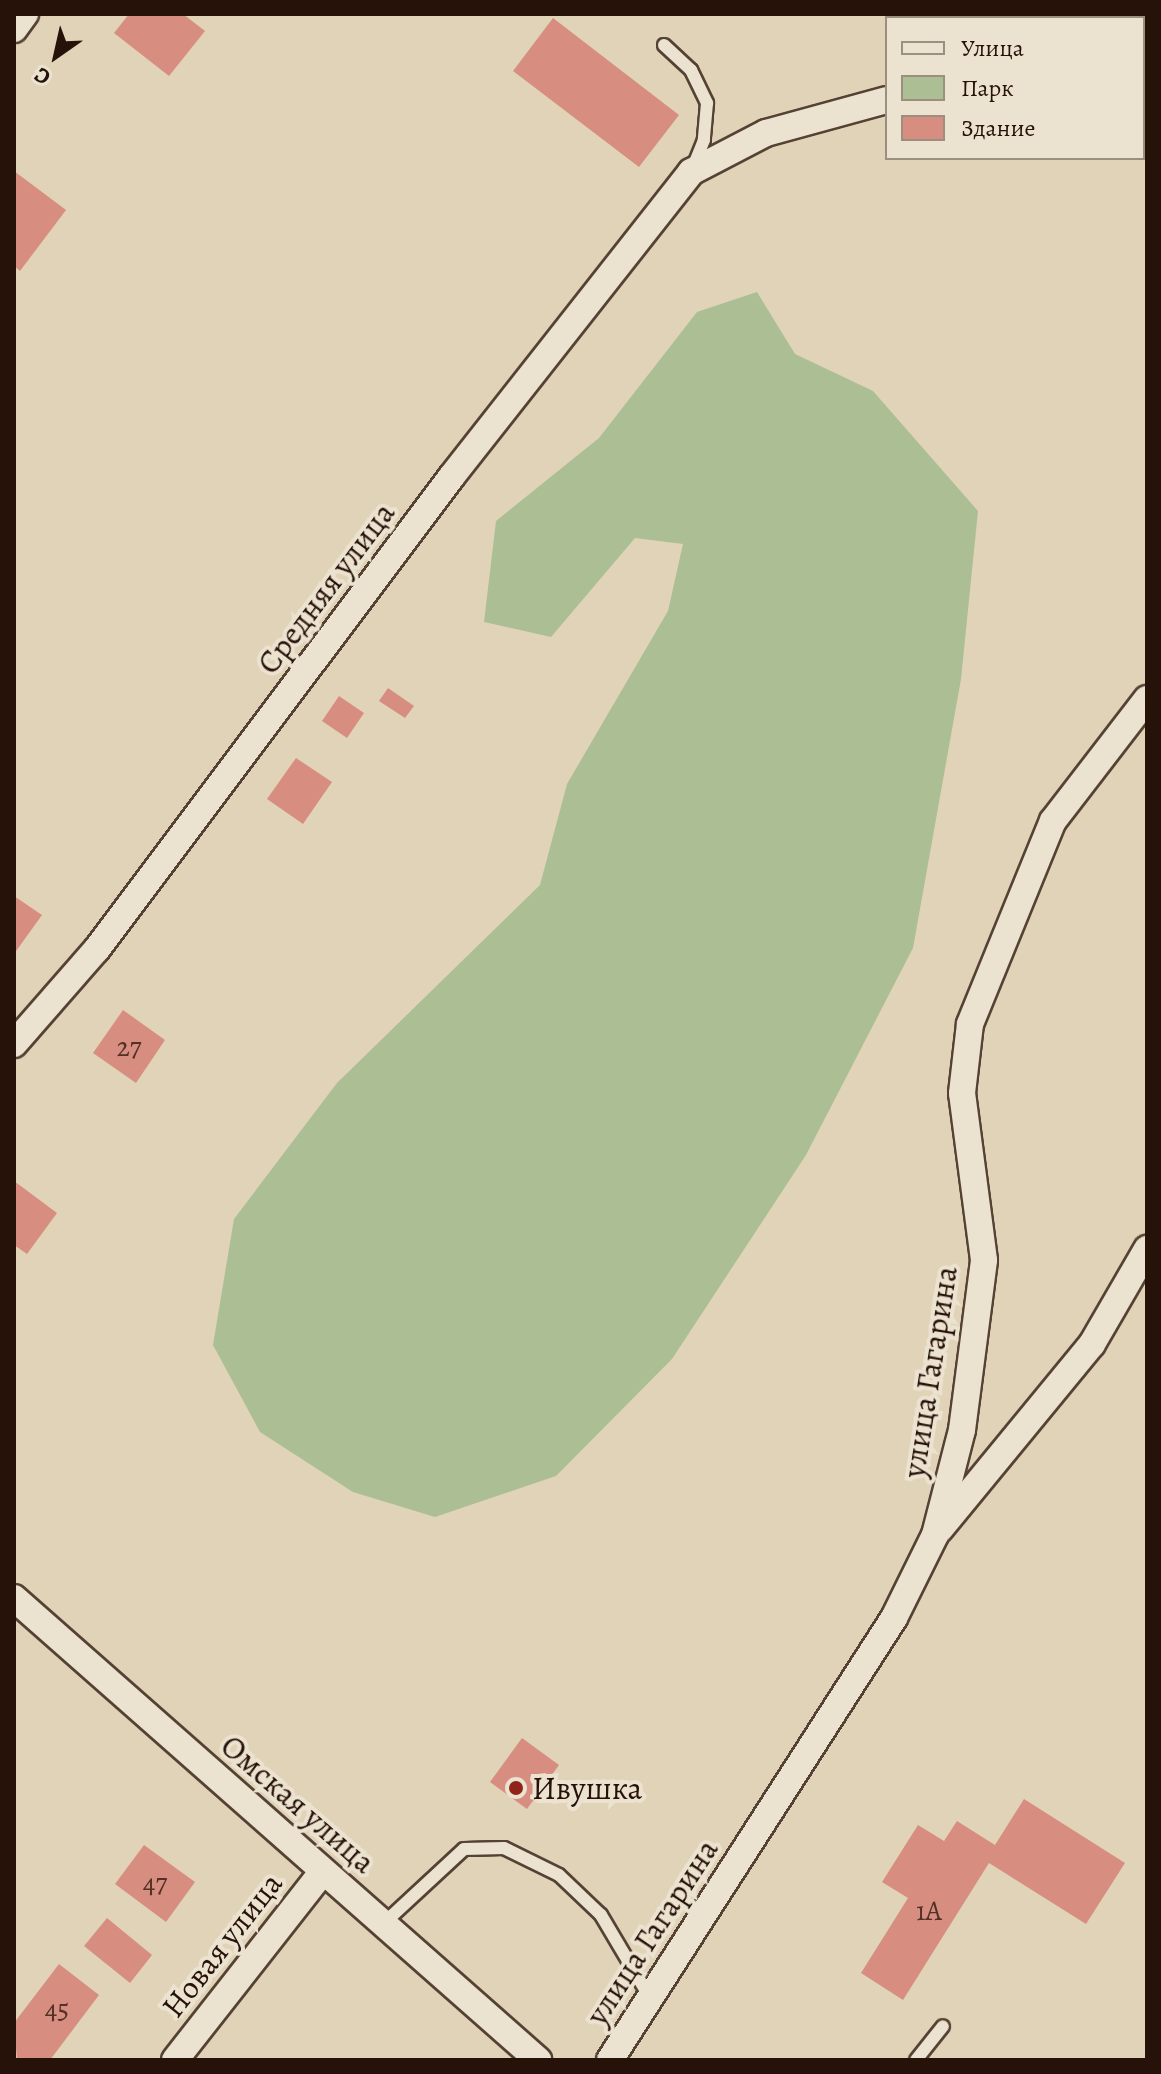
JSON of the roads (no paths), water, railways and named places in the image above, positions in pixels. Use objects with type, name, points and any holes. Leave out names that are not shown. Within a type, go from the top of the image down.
[{"type":"street","points":[[14,29],[25,14]]},
{"type":"street","points":[[691,172],[766,133],[885,101]]},
{"type":"street","name":"Средняя улица","points":[[14,1044],[97,949],[452,476],[691,172]]},
{"type":"street","name":"улица Гагарина","points":[[610,2060],[894,1618],[935,1535],[962,1430],[984,1260],[962,1093],[970,1024],[1053,821],[1147,699]]},
{"type":"street","points":[[935,1535],[1092,1344],[1147,1249]]},
{"type":"street","name":"Омская улица","points":[[14,1598],[538,2060]]},
{"type":"street","name":"Новая улица","points":[[175,2060],[323,1871]]},
{"type":"lane","points":[[664,45],[691,70],[707,103],[704,140],[691,172]]},
{"type":"lane","points":[[383,1924],[464,1849],[504,1848],[559,1875],[601,1915],[650,1998]]},
{"type":"lane","points":[[916,2060],[943,2026]]},
{"type":"place","name":"Ивушка","points":[[516,1788]]}]
